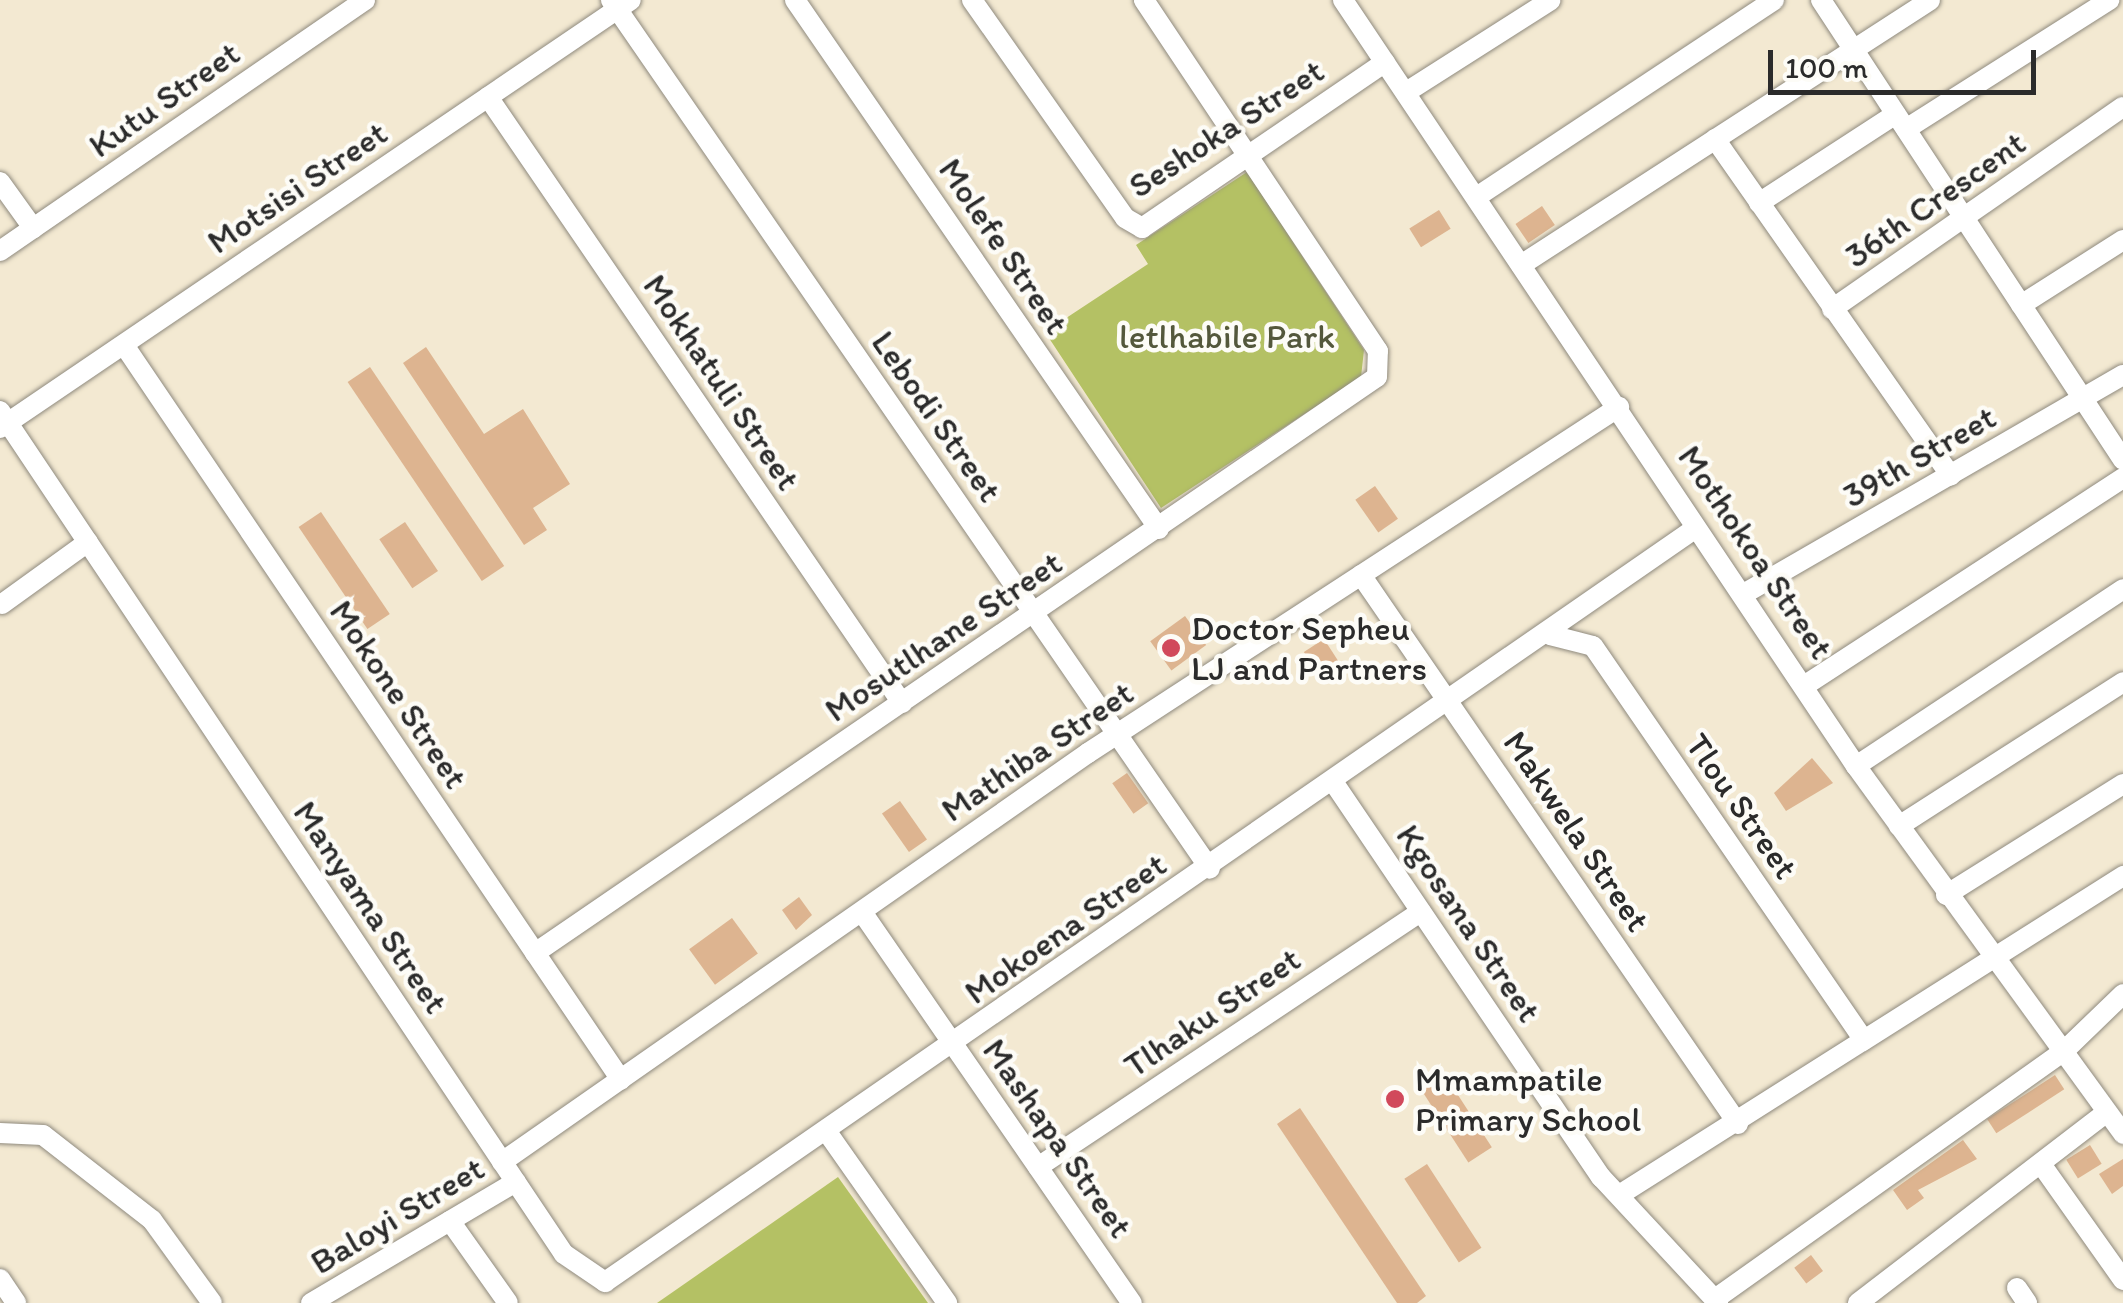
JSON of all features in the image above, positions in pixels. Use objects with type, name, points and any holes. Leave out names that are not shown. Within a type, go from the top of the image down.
[{"type":"street","name":"Kutu Street","points":[[0,251],[365,0]]},
{"type":"street","name":"Molefe Street","points":[[796,0],[1159,529]]},
{"type":"street","name":"Seshoka Street","points":[[972,0],[1133,225],[1149,226],[1385,62]]},
{"type":"street","points":[[1144,0],[1246,155]]},
{"type":"street","name":"Mothokoa Street","points":[[1345,0],[1696,528],[1747,592],[1856,766],[1946,895],[2117,1124]]},
{"type":"street","points":[[1408,92],[1551,0]]},
{"type":"street","points":[[1478,196],[1774,0]]},
{"type":"street","points":[[1821,0],[1964,225],[2123,460]]},
{"type":"street","points":[[1521,265],[1930,0]]},
{"type":"street","points":[[1759,203],[2109,0]]},
{"type":"street","name":"Motsisi Street","points":[[3,421],[124,344],[620,3]]},
{"type":"street","name":"Lebodi Street","points":[[620,3],[1210,869]]},
{"type":"street","name":"Mokhatuli Street","points":[[488,97],[902,704]]},
{"type":"street","name":"36th Crescent","points":[[1832,309],[1964,225],[2123,107]]},
{"type":"street","points":[[1715,139],[1951,476]]},
{"type":"street","name":"Mosutlhane Street","points":[[535,953],[1368,387],[1380,367],[1246,155]]},
{"type":"street","points":[[0,182],[33,228]]},
{"type":"street","points":[[2021,305],[2123,240]]},
{"type":"street","name":"Mokone Street","points":[[124,344],[620,1080]]},
{"type":"street","name":"39th Street","points":[[1747,592],[2123,374]]},
{"type":"street","name":"Mathiba Street","points":[[502,1162],[1117,734],[1619,408]]},
{"type":"street","name":"Manyama Street","points":[[3,421],[577,1270],[605,1282],[618,1276]]},
{"type":"street","points":[[1807,684],[2123,478]]},
{"type":"street","name":"Mokoena Street","points":[[618,1276],[1550,635],[1565,612],[1696,528]]},
{"type":"street","points":[[2,604],[88,542]]},
{"type":"street","name":"Makwela Street","points":[[1361,575],[1738,1124]]},
{"type":"street","points":[[1856,766],[2123,589]]},
{"type":"street","name":"Tlou Street","points":[[1550,635],[1593,646],[1864,1040]]},
{"type":"street","points":[[1898,826],[2123,682]]},
{"type":"street","name":"Kgosana Street","points":[[1334,783],[1601,1178],[1624,1192],[1716,1301]]},
{"type":"street","points":[[1946,895],[2123,784]]},
{"type":"street","points":[[1624,1192],[1738,1124],[2123,876]]},
{"type":"street","name":"Mashapa Street","points":[[862,912],[1132,1303]]},
{"type":"street","name":"Tlhaku Street","points":[[1038,1167],[1422,912]]},
{"type":"street","points":[[1716,1301],[2063,1052],[2123,994]]},
{"type":"street","points":[[1858,1303],[2041,1164],[2117,1124]]},
{"type":"street","points":[[827,1132],[947,1303]]},
{"type":"street","points":[[0,1133],[42,1135],[152,1220],[212,1303]]},
{"type":"street","points":[[2041,1164],[2123,1280]]},
{"type":"street","name":"Baloyi Street","points":[[311,1303],[516,1182]]},
{"type":"street","points":[[455,1218],[508,1303]]},
{"type":"street","points":[[0,1279],[16,1303]]},
{"type":"green space","name":"letlhabile Park","points":[[1247,172],[1364,350],[1361,377],[1161,508],[1045,332],[1148,264],[1136,245]]},
{"type":"green space","points":[[838,1177],[928,1303],[657,1303]]},
{"type":"building","points":[[1542,206],[1555,225],[1528,243],[1515,224]]},
{"type":"building","points":[[1439,210],[1451,229],[1421,247],[1409,229]]},
{"type":"building","points":[[426,347],[484,434],[523,409],[570,484],[533,508],[547,530],[524,545],[403,363]]},
{"type":"building","points":[[370,367],[504,566],[482,581],[348,382]]},
{"type":"building","points":[[1375,486],[1398,519],[1378,533],[1355,500]]},
{"type":"building","points":[[321,512],[390,614],[367,629],[299,527]]},
{"type":"building","points":[[405,522],[438,571],[412,588],[379,539]]},
{"type":"building","points":[[1185,616],[1206,645],[1171,670],[1150,641]]},
{"type":"building","points":[[1324,639],[1340,664],[1320,677],[1304,652]]},
{"type":"building","points":[[1812,758],[1833,783],[1786,811],[1774,793]]},
{"type":"building","points":[[1127,773],[1148,803],[1133,814],[1112,783]]},
{"type":"building","points":[[900,801],[927,840],[909,852],[882,814]]},
{"type":"building","points":[[799,897],[812,915],[796,930],[782,910]]},
{"type":"building","points":[[732,918],[758,954],[715,985],[689,949]]},
{"type":"building","points":[[1445,1075],[1492,1147],[1468,1162],[1422,1090]]},
{"type":"building","points":[[2055,1075],[2064,1089],[1996,1133],[1987,1119]]},
{"type":"building","points":[[1300,1108],[1426,1296],[1417,1303],[1397,1303],[1277,1124]]},
{"type":"building","points":[[1963,1140],[1977,1159],[1918,1190],[1924,1198],[1907,1210],[1893,1190]]},
{"type":"building","points":[[2090,1145],[2102,1164],[2078,1178],[2066,1160]]},
{"type":"building","points":[[2123,1159],[2123,1186],[2112,1194],[2099,1174]]},
{"type":"building","points":[[1427,1164],[1481,1248],[1459,1263],[1404,1179]]},
{"type":"building","points":[[1811,1255],[1823,1271],[1806,1284],[1794,1268]]},
{"type":"place","name":"Doctor Sepheu LJ and Partners","points":[[1171,648]]},
{"type":"place","name":"Mmampatile Primary School","points":[[1395,1099]]}]
